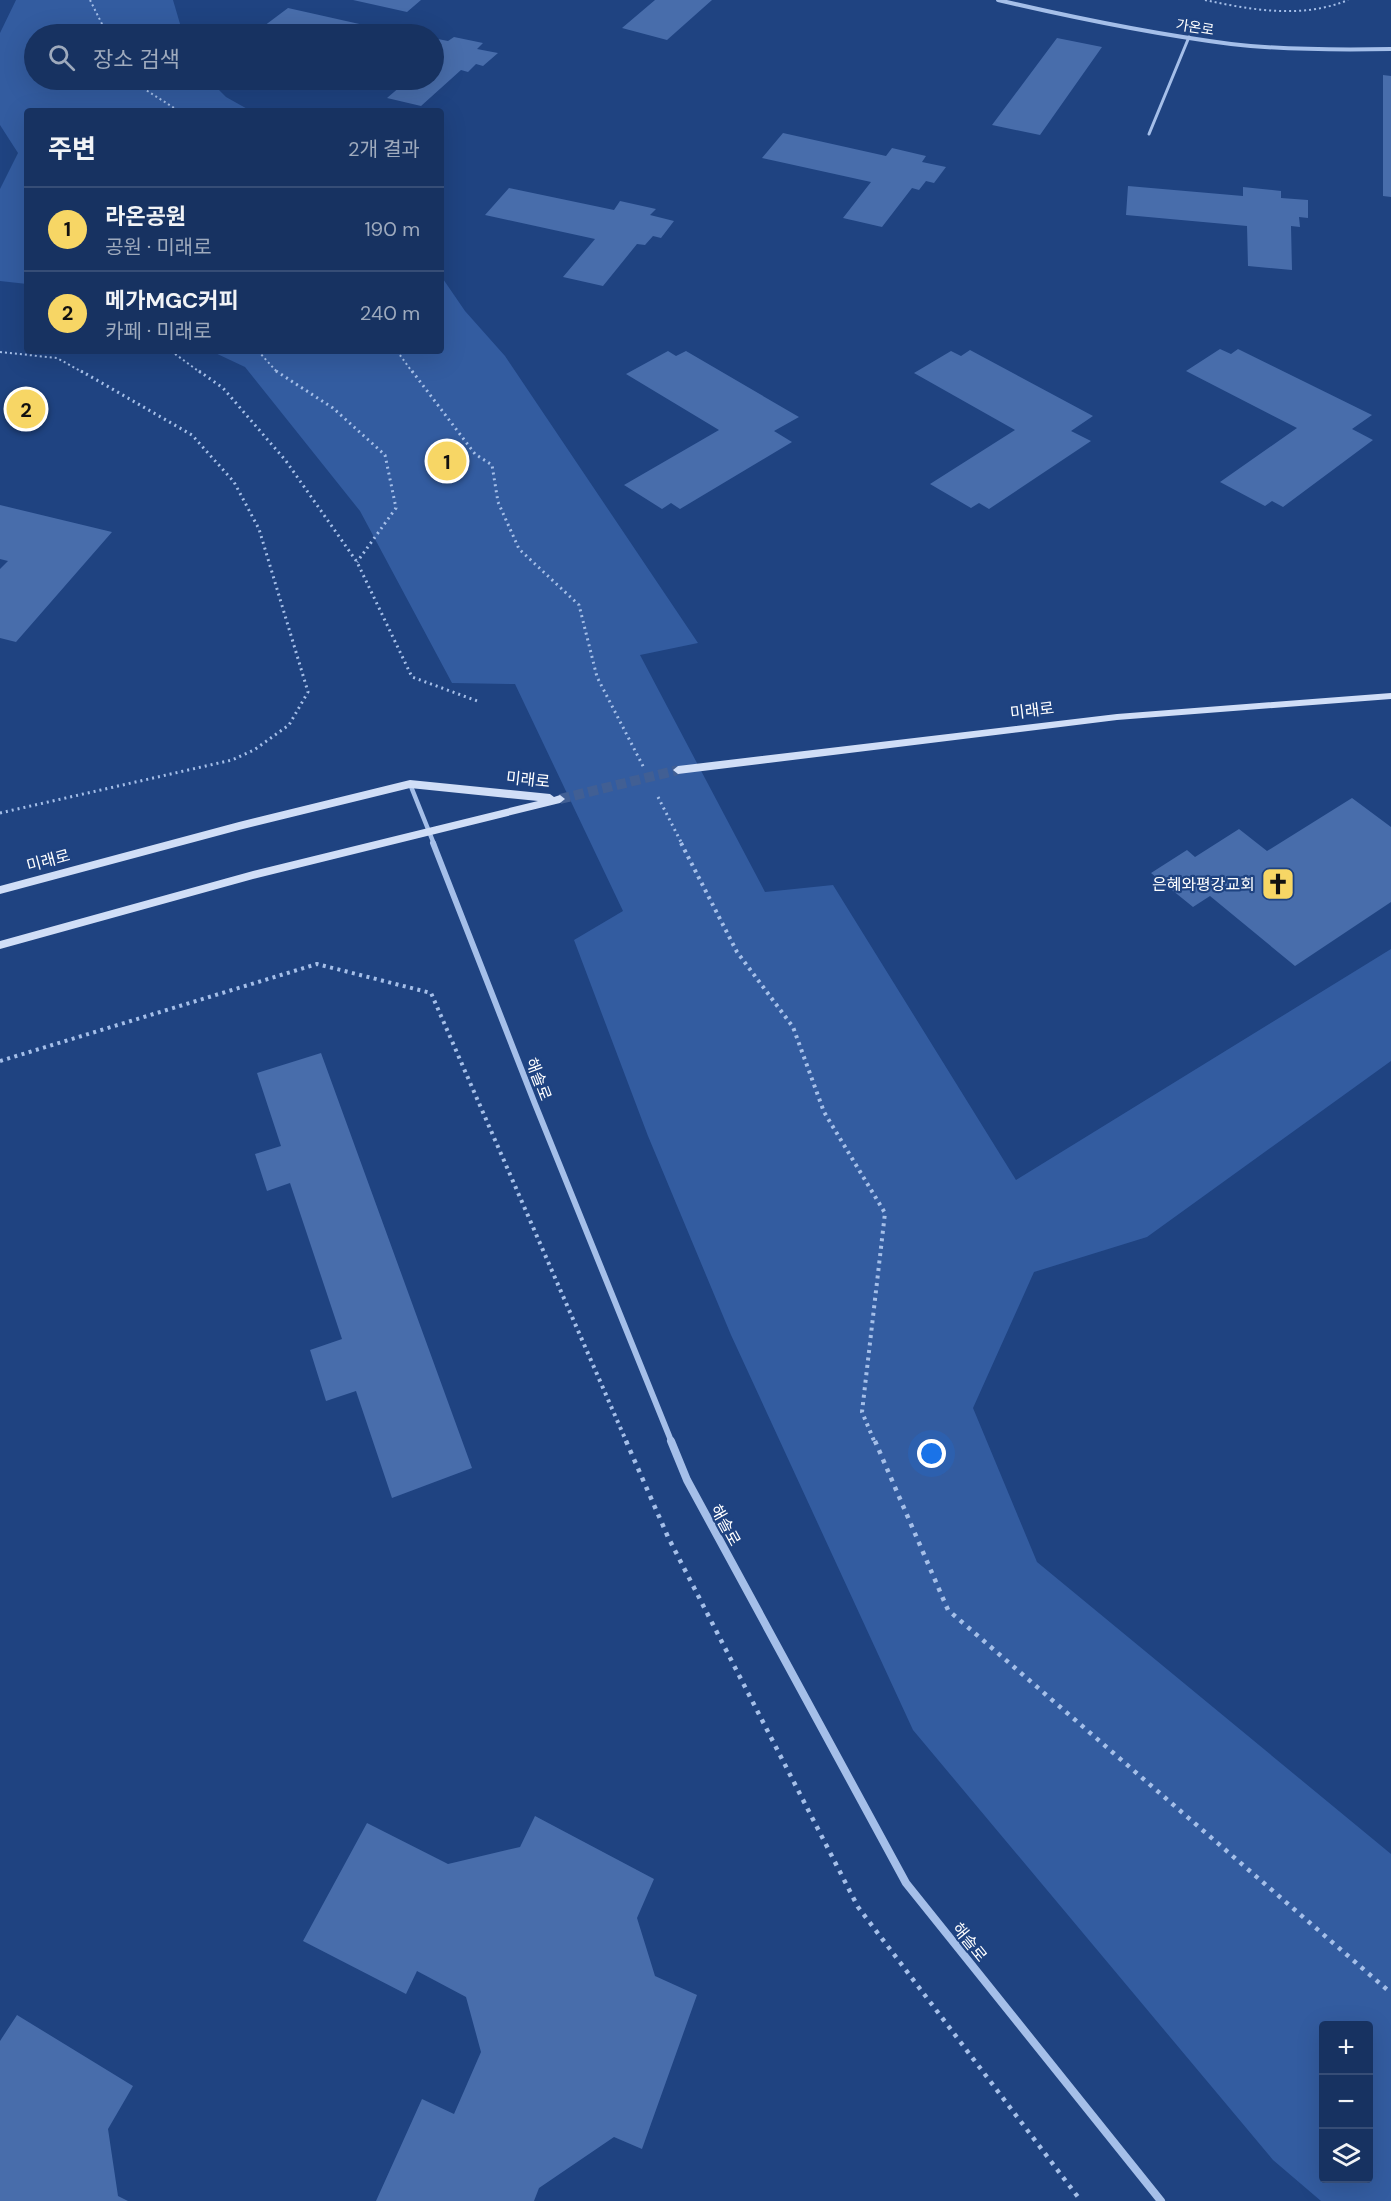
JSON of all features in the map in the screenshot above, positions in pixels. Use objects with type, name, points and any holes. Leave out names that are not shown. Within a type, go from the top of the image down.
[{"type":"main road","name":"미래로","points":[[678,770],[1116,717],[1391,696]]},
{"type":"main road","name":"미래로","points":[[0,890],[239,826],[410,784],[560,799],[253,875],[0,945]]},
{"type":"street","name":"가온로","points":[[998,0],[1078,19],[1232,44],[1314,50],[1391,49]]},
{"type":"street","name":"해솔로","points":[[410,784],[535,1104],[687,1480],[906,1883],[1161,2201]]},
{"type":"lane","points":[[1149,134],[1189,37]]},
{"type":"path","points":[[90,0],[102,24]]},
{"type":"path","points":[[1205,0],[1280,11],[1312,9],[1341,4],[1348,0]]},
{"type":"path","points":[[146,90],[174,108]]},
{"type":"path","points":[[0,352],[57,358],[192,435],[234,482],[259,529],[308,692],[289,725],[254,750],[232,760],[0,813]]},
{"type":"path","points":[[175,354],[223,388],[286,461],[357,562],[412,678],[480,702]]},
{"type":"path","points":[[261,354],[274,370],[333,408],[385,455],[396,508],[357,562]]},
{"type":"path","points":[[400,354],[475,454],[492,465],[498,502],[519,549],[579,605],[597,677],[646,772]]},
{"type":"path","points":[[657,793],[737,952],[793,1028],[824,1112],[885,1213],[862,1412],[948,1610],[1391,1993]]},
{"type":"path","points":[[0,1061],[317,964],[431,993],[668,1538],[858,1907],[1081,2201]]},
{"type":"shaded area","points":[[16,0],[173,0],[180,24],[24,24],[24,90],[219,90],[226,97],[246,108],[24,108],[24,284],[0,281],[0,189],[18,153],[0,125],[0,33]]},
{"type":"shaded area","points":[[444,280],[465,311],[505,356],[698,643],[640,655],[765,892],[833,885],[1016,1180],[1391,949],[1391,1061],[1147,1237],[1034,1272],[973,1408],[1037,1562],[1391,1854],[1391,2201],[1321,2201],[1273,2160],[913,1730],[731,1335],[648,1136],[574,940],[623,911],[515,684],[452,683],[360,511],[245,367],[217,354],[444,354]]},
{"type":"building","points":[[353,0],[421,0],[407,12]]},
{"type":"building","points":[[655,0],[712,0],[667,40],[622,28]]},
{"type":"building","points":[[288,8],[359,24],[267,24]]},
{"type":"building","points":[[454,37],[483,43],[477,49],[498,53],[483,66],[476,64],[468,72],[461,70],[444,85],[444,40],[448,41]]},
{"type":"building","points":[[1057,38],[1102,47],[1040,135],[992,125]]},
{"type":"building","points":[[1383,75],[1391,76],[1391,197],[1383,196]]},
{"type":"building","points":[[396,90],[439,90],[421,106],[387,98]]},
{"type":"building","points":[[783,133],[886,156],[892,148],[926,156],[922,162],[946,167],[934,183],[926,181],[919,190],[912,188],[882,227],[843,218],[871,182],[762,158]]},
{"type":"building","points":[[1128,186],[1243,196],[1243,187],[1281,191],[1281,198],[1308,200],[1308,218],[1299,217],[1300,227],[1291,226],[1292,270],[1248,266],[1247,226],[1126,215]]},
{"type":"building","points":[[509,188],[614,210],[620,201],[656,209],[650,215],[674,221],[661,238],[653,236],[645,245],[637,244],[603,286],[563,277],[595,239],[485,215]]},
{"type":"building","points":[[1220,349],[1231,354],[1238,349],[1372,415],[1352,429],[1373,440],[1283,507],[1272,501],[1265,506],[1220,482],[1297,428],[1186,371]]},
{"type":"building","points":[[970,350],[1093,416],[1071,431],[1091,441],[989,509],[979,503],[971,508],[930,484],[1015,430],[914,373],[951,351],[961,356]]},
{"type":"building","points":[[668,351],[676,356],[686,351],[799,417],[774,431],[792,442],[680,509],[671,503],[662,509],[624,485],[719,430],[626,374]]},
{"type":"building","points":[[0,505],[112,532],[16,642],[0,638],[0,569],[8,561],[0,559]]},
{"type":"building","name":"은혜와평강교회","points":[[1352,798],[1391,827],[1391,902],[1295,966],[1210,896],[1193,907],[1151,873],[1187,850],[1195,857],[1239,829],[1267,851]]},
{"type":"building","points":[[321,1053],[472,1468],[392,1498],[356,1391],[326,1401],[310,1350],[342,1339],[290,1183],[267,1191],[255,1154],[281,1146],[257,1073]]},
{"type":"building","points":[[535,1816],[654,1879],[637,1918],[655,1976],[697,1995],[642,2149],[614,2137],[539,2188],[534,2201],[376,2201],[422,2099],[454,2114],[481,2052],[466,1997],[417,1971],[406,1994],[303,1941],[367,1823],[448,1864],[520,1847]]},
{"type":"building","points":[[17,2015],[133,2086],[108,2129],[118,2196],[128,2201],[0,2201],[0,2041]]},
{"type":"tunnel","points":[[560,799],[678,770]]},
{"type":"place","name":"메가MGC커피","points":[[26,409]]},
{"type":"place","name":"라온공원","points":[[447,461]]},
{"type":"place","name":"은혜와평강교회","points":[[1278,884]]}]
